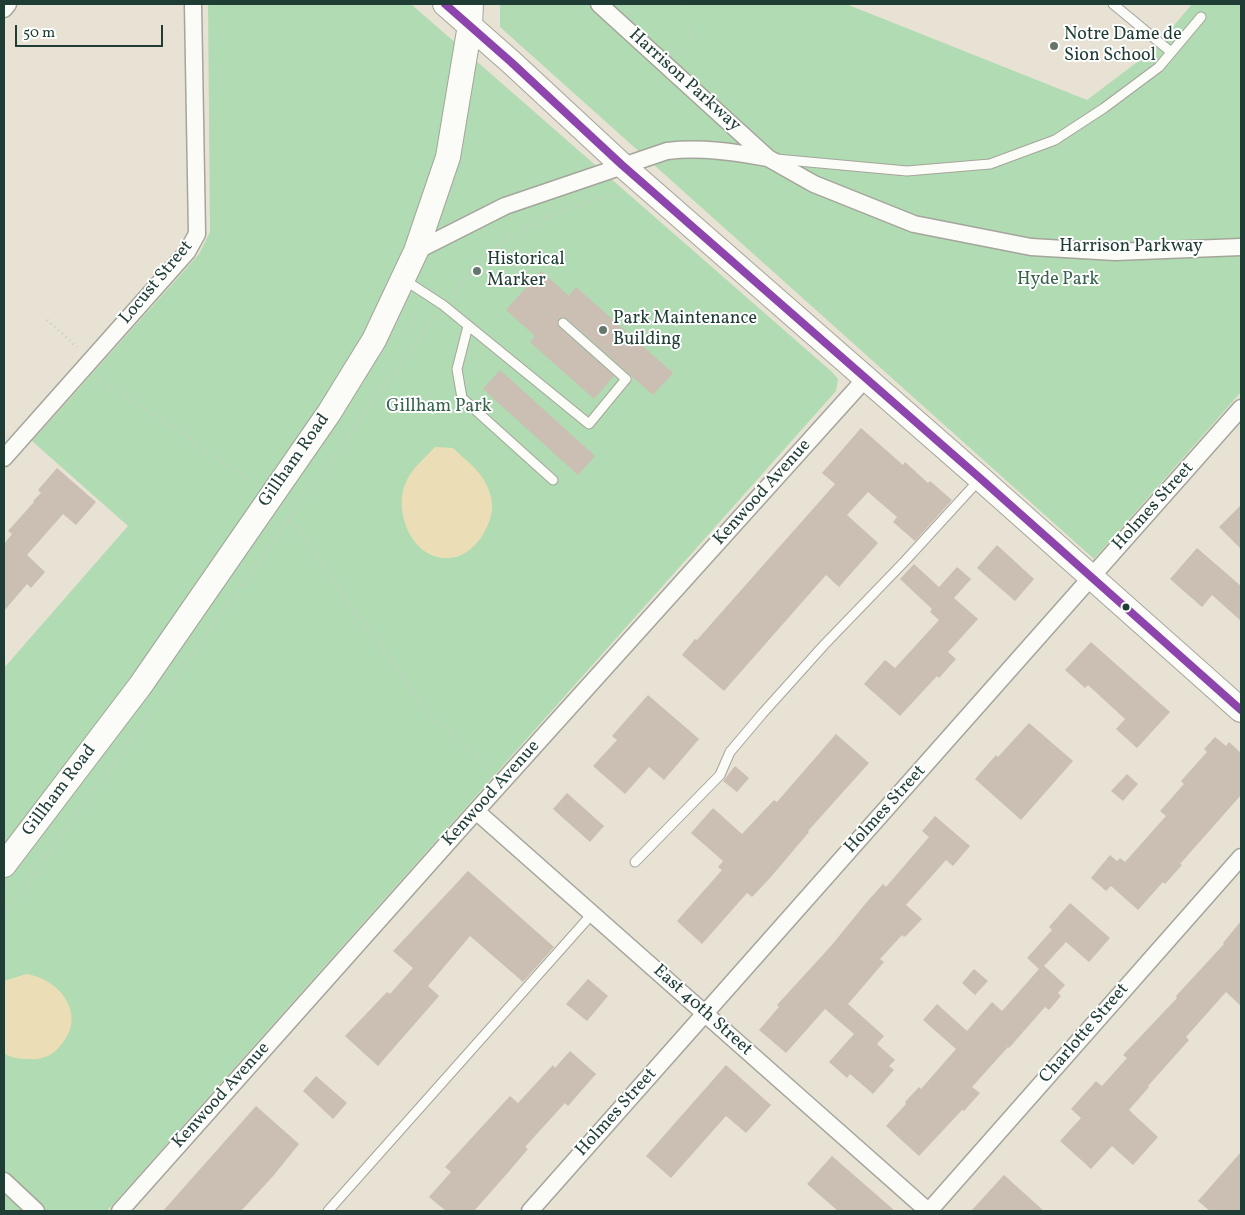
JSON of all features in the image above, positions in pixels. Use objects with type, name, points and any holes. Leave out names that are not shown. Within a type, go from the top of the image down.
[{"type":"main road","points":[[445,4],[470,14],[622,165],[980,478],[1241,710]]},
{"type":"main road","name":"Gillham Road","points":[[4,865],[140,686],[329,413],[374,340],[416,251],[448,157],[470,14]]},
{"type":"street","points":[[4,9],[8,4]]},
{"type":"street","name":"Locust Street","points":[[4,458],[187,252],[197,234],[193,4]]},
{"type":"street","name":"Harrison Parkway","points":[[599,4],[768,158],[814,184],[914,224],[1031,247],[1115,252],[1241,247]]},
{"type":"street","name":"Harrison Parkway","points":[[416,251],[505,206],[667,150],[722,150],[768,158]]},
{"type":"street","name":"Kenwood Avenue","points":[[120,1211],[476,811],[866,378]]},
{"type":"street","name":"Holmes Street","points":[[530,1211],[1241,408]]},
{"type":"street","name":"East 40th Street","points":[[476,811],[928,1211]]},
{"type":"street","name":"Charlotte Street","points":[[928,1211],[1241,857]]},
{"type":"street","points":[[4,1181],[36,1211]]},
{"type":"lane","points":[[1113,4],[1171,52]]},
{"type":"lane","points":[[768,158],[907,171],[990,164],[1055,140],[1119,96],[1158,67],[1201,16]]},
{"type":"lane","points":[[403,279],[443,305],[589,424],[626,379],[563,323]]},
{"type":"lane","points":[[468,326],[457,369],[462,398],[553,480]]},
{"type":"lane","points":[[635,862],[720,775],[730,752],[824,644],[905,560],[980,478]]},
{"type":"lane","points":[[328,1211],[592,914]]},
{"type":"path","points":[[685,4],[686,9]]},
{"type":"path","points":[[689,35],[690,26]]},
{"type":"path","points":[[682,55],[685,50]]},
{"type":"path","points":[[161,697],[443,305],[486,254],[525,227],[563,209],[626,193]]},
{"type":"path","points":[[47,320],[77,347]]},
{"type":"path","points":[[82,370],[158,417],[249,480]]},
{"type":"path","points":[[287,505],[294,512]]},
{"type":"path","points":[[294,512],[289,519],[431,717],[496,773]]},
{"type":"path","points":[[4,914],[155,705]]},
{"type":"green space","name":"Gillham Park","points":[[208,4],[411,4],[832,372],[838,379],[836,391],[107,1211],[4,1211],[4,668],[128,526],[32,441],[199,254],[210,232]]},
{"type":"green space","name":"Hyde Park","points":[[500,4],[846,4],[1087,100],[1144,57],[1166,35],[1192,4],[1241,4],[1241,392],[1094,559],[500,27]]},
{"type":"sand","points":[[435,447],[453,448],[471,464],[483,479],[492,500],[492,510],[487,527],[477,543],[462,554],[454,557],[433,556],[423,550],[414,541],[404,518],[402,506],[406,482],[415,468]]},
{"type":"sand","points":[[26,974],[39,977],[60,991],[71,1011],[71,1023],[68,1034],[60,1046],[46,1057],[38,1059],[16,1058],[4,1053],[4,981]]},
{"type":"building","name":"Park Maintenance Building","points":[[541,271],[569,296],[576,287],[673,373],[653,395],[565,317],[558,319],[559,327],[614,376],[594,399],[530,342],[535,336],[506,310]]},
{"type":"building","points":[[500,370],[595,456],[578,475],[483,389]]},
{"type":"building","points":[[861,428],[903,465],[905,462],[928,483],[930,481],[952,500],[915,541],[893,522],[897,517],[868,492],[847,515],[878,543],[839,587],[826,575],[724,691],[682,655],[835,484],[822,473]]},
{"type":"building","points":[[57,468],[96,502],[76,525],[63,514],[27,555],[45,572],[31,588],[27,584],[4,611],[4,544],[12,534],[8,531],[41,493],[38,490]]},
{"type":"building","points":[[1241,505],[1241,549],[1219,527]]},
{"type":"building","points":[[997,545],[1034,579],[1015,601],[977,568]]},
{"type":"building","points":[[1197,548],[1241,586],[1241,621],[1212,595],[1202,607],[1170,579]]},
{"type":"building","points":[[914,564],[939,587],[957,567],[971,579],[954,598],[978,619],[948,652],[956,659],[939,678],[937,676],[900,716],[864,684],[885,660],[895,668],[939,620],[930,612],[932,609],[900,579]]},
{"type":"building","points":[[1091,642],[1170,712],[1137,748],[1116,729],[1125,719],[1088,685],[1085,688],[1065,670]]},
{"type":"building","points":[[648,695],[699,739],[664,780],[649,767],[625,794],[593,766],[617,740],[612,736]]},
{"type":"building","points":[[1029,723],[1073,761],[1021,820],[975,779],[996,755],[998,757]]},
{"type":"building","points":[[836,734],[869,763],[808,831],[770,878],[752,897],[747,893],[702,944],[677,921],[722,870],[718,867],[723,861],[691,833],[713,808],[742,834],[774,800],[777,802]]},
{"type":"building","points":[[1215,737],[1226,746],[1229,742],[1241,753],[1241,795],[1180,864],[1182,865],[1165,884],[1163,882],[1138,910],[1111,886],[1106,891],[1091,878],[1110,855],[1117,861],[1120,858],[1125,862],[1166,816],[1160,811],[1184,784],[1181,781],[1207,752],[1204,749]]},
{"type":"building","points":[[735,766],[749,778],[737,792],[723,781]]},
{"type":"building","points":[[1127,774],[1138,784],[1123,801],[1111,791]]},
{"type":"building","points":[[567,793],[604,826],[590,842],[553,809]]},
{"type":"building","points":[[935,816],[970,846],[953,866],[946,860],[906,905],[922,919],[907,935],[904,937],[902,935],[880,959],[884,962],[848,1004],[884,1036],[877,1044],[895,1060],[889,1066],[894,1070],[873,1094],[850,1074],[847,1078],[829,1062],[854,1034],[825,1009],[786,1053],[759,1030],[779,1007],[777,1005],[831,946],[866,903],[883,884],[886,887],[929,837],[922,831]]},
{"type":"building","points":[[468,871],[554,947],[523,982],[470,936],[428,986],[439,996],[378,1066],[345,1036],[387,992],[390,994],[413,968],[393,951]]},
{"type":"building","points":[[1070,903],[1110,938],[1089,962],[1066,942],[1044,966],[1065,985],[1058,993],[1061,996],[1049,1010],[1045,1007],[972,1087],[980,1093],[919,1156],[886,1126],[906,1104],[905,1102],[919,1087],[921,1089],[956,1049],[923,1020],[937,1004],[967,1031],[992,1002],[1002,1011],[1039,969],[1027,958],[1052,930],[1049,927]]},
{"type":"building","points":[[1241,921],[1241,1006],[1226,992],[1186,1037],[1189,1040],[1129,1110],[1158,1137],[1133,1165],[1112,1146],[1091,1169],[1060,1141],[1081,1118],[1071,1109],[1096,1081],[1102,1086],[1127,1058],[1123,1055],[1177,998],[1176,996],[1224,944]]},
{"type":"building","points":[[974,969],[988,981],[975,995],[962,983]]},
{"type":"building","points":[[588,979],[608,996],[587,1021],[566,1004]]},
{"type":"building","points":[[570,1051],[596,1074],[568,1106],[565,1103],[525,1147],[528,1149],[474,1211],[446,1211],[429,1197],[451,1172],[445,1167],[510,1096],[518,1103],[553,1065],[555,1068]]},
{"type":"building","points":[[726,1065],[771,1105],[746,1133],[726,1116],[671,1178],[646,1156]]},
{"type":"building","points":[[316,1076],[347,1103],[333,1119],[303,1091]]},
{"type":"building","points":[[256,1106],[299,1144],[274,1175],[241,1211],[163,1211]]},
{"type":"building","points":[[1241,1152],[1241,1211],[1210,1211],[1198,1201]]},
{"type":"building","points":[[832,1156],[895,1211],[838,1211],[807,1184]]},
{"type":"building","points":[[1004,1175],[1044,1211],[971,1211]]},
{"type":"transit line","points":[[445,4],[511,62],[622,165],[981,479],[1241,710]]},
{"type":"place","name":"Notre Dame de Sion School","points":[[1054,46]]},
{"type":"place","name":"Historical Marker","points":[[477,271]]},
{"type":"place","name":"Park Maintenance Building","points":[[603,330]]}]
